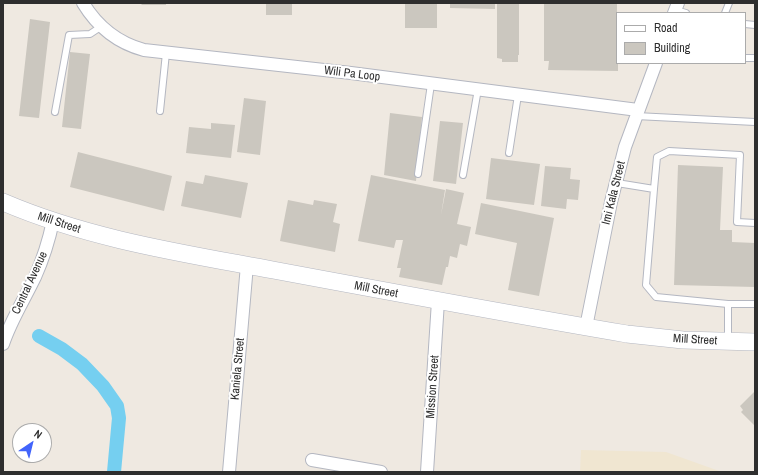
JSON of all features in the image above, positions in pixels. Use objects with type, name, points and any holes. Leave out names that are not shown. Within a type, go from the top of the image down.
[{"type":"street","name":"Wili Pa Loop","points":[[83,3],[94,18],[113,36],[133,47],[166,53],[351,73],[478,89],[637,113]]},
{"type":"street","name":"Imi Kala Street","points":[[586,327],[602,245],[625,147],[656,64]]},
{"type":"street","name":"Mill Street","points":[[3,202],[32,214],[90,233],[198,257],[627,334],[683,340],[755,342]]},
{"type":"street","name":"Central Avenue","points":[[3,344],[8,329],[35,276],[49,241],[53,221]]},
{"type":"street","name":"Kaniela Street","points":[[229,472],[247,266]]},
{"type":"street","name":"Mission Street","points":[[427,472],[438,301]]},
{"type":"street","points":[[312,460],[381,472]]},
{"type":"lane","points":[[55,112],[69,35],[90,34],[102,26]]},
{"type":"lane","points":[[160,111],[166,53]]},
{"type":"lane","points":[[418,174],[431,84]]},
{"type":"lane","points":[[463,175],[478,89]]},
{"type":"lane","points":[[509,153],[518,95]]},
{"type":"lane","points":[[637,113],[755,122]]},
{"type":"lane","points":[[755,223],[737,222],[740,155],[669,151],[658,157],[646,285],[656,297],[728,304],[755,304]]},
{"type":"lane","points":[[617,182],[654,189]]},
{"type":"lane","points":[[728,304],[728,341]]},
{"type":"shaded area","points":[[581,450],[666,452],[722,472],[580,472]]},
{"type":"building","points":[[140,3],[166,3],[166,5],[142,5]]},
{"type":"building","points":[[266,3],[292,3],[292,15],[266,15]]},
{"type":"building","points":[[405,3],[437,3],[437,28],[405,28]]},
{"type":"building","points":[[450,3],[495,3],[495,9],[450,8]]},
{"type":"building","points":[[497,3],[519,3],[518,62],[502,62],[502,59],[497,58]]},
{"type":"building","points":[[544,3],[617,3],[616,64],[618,64],[618,71],[548,70],[549,61],[544,61]]},
{"type":"building","points":[[30,19],[50,22],[39,118],[19,116]]},
{"type":"building","points":[[70,52],[90,54],[81,129],[62,127]]},
{"type":"building","points":[[244,98],[266,101],[260,155],[237,152]]},
{"type":"building","points":[[390,113],[422,117],[416,181],[384,175]]},
{"type":"building","points":[[440,121],[463,123],[456,184],[433,181]]},
{"type":"building","points":[[211,123],[235,125],[231,158],[186,153],[189,127],[211,129]]},
{"type":"building","points":[[78,152],[172,176],[164,211],[70,187]]},
{"type":"building","points":[[491,158],[540,164],[534,205],[486,199]]},
{"type":"building","points":[[678,165],[723,167],[720,230],[732,230],[732,242],[755,243],[755,287],[674,285]]},
{"type":"building","points":[[545,166],[571,168],[570,179],[580,180],[578,200],[567,199],[566,209],[541,206]]},
{"type":"building","points":[[205,175],[248,183],[241,218],[181,206],[186,181],[203,184]]},
{"type":"building","points":[[371,175],[445,190],[441,215],[446,189],[464,193],[457,224],[471,227],[467,246],[460,244],[457,258],[450,256],[442,285],[399,277],[401,268],[397,268],[403,240],[396,240],[394,248],[358,241]]},
{"type":"building","points":[[288,200],[313,205],[314,200],[337,204],[333,222],[340,224],[335,252],[280,241]]},
{"type":"building","points":[[481,203],[554,218],[539,296],[508,290],[517,243],[475,234]]},
{"type":"building","points":[[755,391],[755,426],[741,412],[743,410],[740,406]]},
{"type":"waterway","points":[[39,336],[62,349],[82,364],[103,386],[117,406],[119,418],[114,472]]}]
